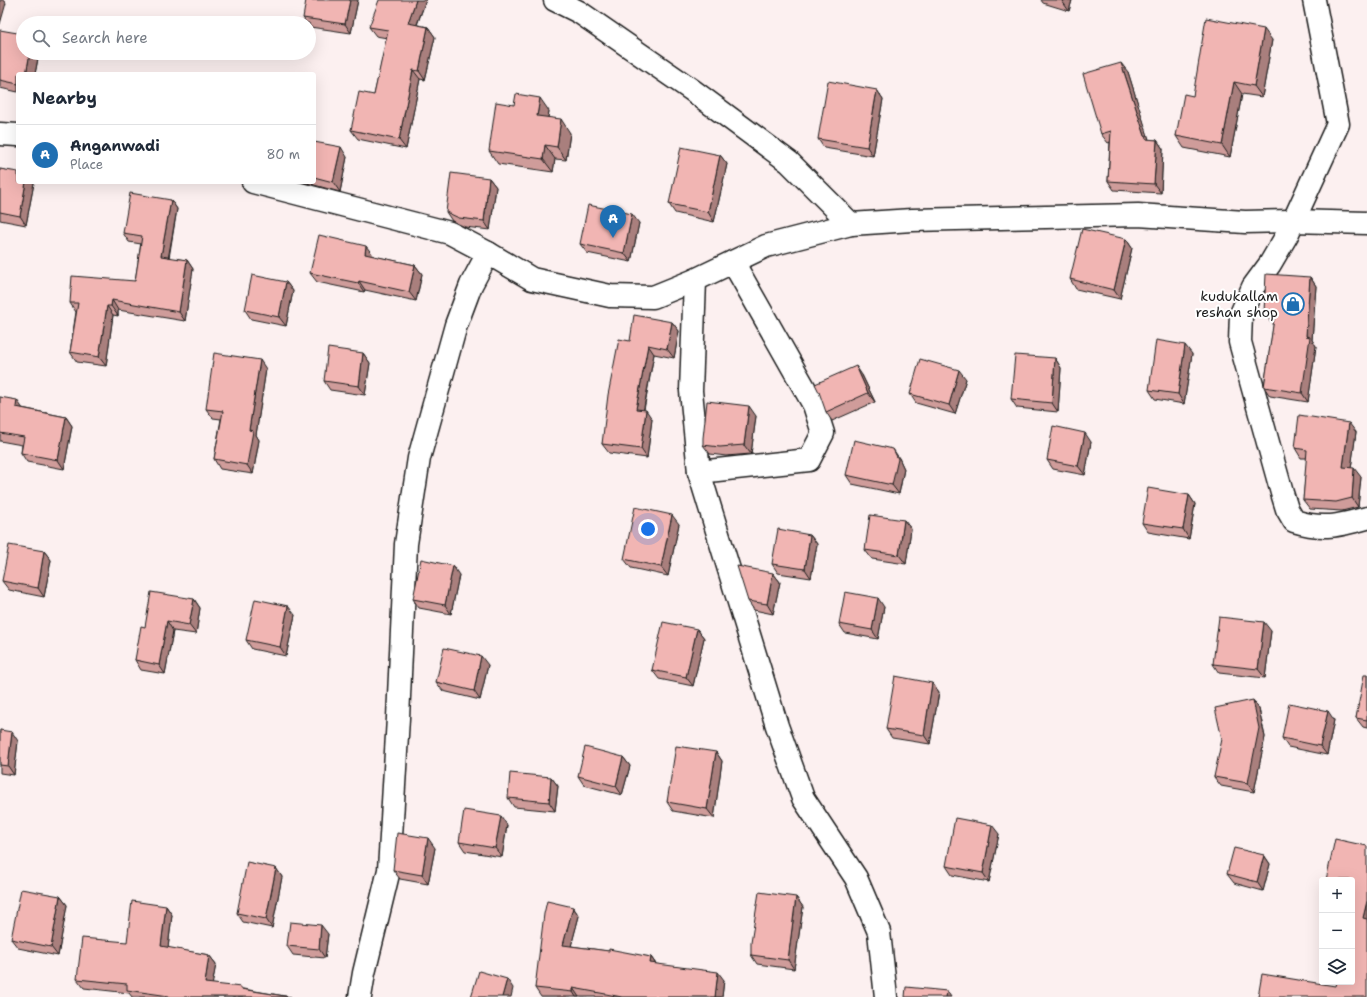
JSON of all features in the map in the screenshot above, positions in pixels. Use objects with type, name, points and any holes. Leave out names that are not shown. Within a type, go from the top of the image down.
[{"type":"street","points":[[555,0],[579,12],[692,90],[783,158],[851,224]]},
{"type":"street","points":[[1314,0],[1338,124],[1292,221],[1287,235],[1270,264],[1253,287],[1241,314],[1240,342],[1282,493],[1287,509],[1294,521],[1309,526],[1325,527],[1350,523],[1367,518]]},
{"type":"street","points":[[0,134],[16,135]]},
{"type":"street","points":[[261,184],[450,233],[532,279],[610,296],[652,297],[694,280],[766,246],[851,224],[912,220],[1138,215],[1245,222],[1292,221],[1367,223]]},
{"type":"street","points":[[360,997],[364,973],[388,870],[398,718],[406,544],[419,458],[456,325],[471,285],[488,253]]},
{"type":"street","points":[[699,472],[809,460],[824,433],[814,405],[733,262]]},
{"type":"street","points":[[694,280],[692,391],[699,472],[777,726],[803,798],[856,878],[879,932],[886,997]]},
{"type":"building","points":[[306,0],[350,0],[345,24],[316,20],[316,16],[303,16]]},
{"type":"building","points":[[379,0],[416,0],[408,23],[428,27],[419,71],[413,70],[399,140],[351,130],[359,92],[374,95],[388,30],[369,27]]},
{"type":"building","points":[[1206,18],[1264,29],[1254,86],[1234,82],[1222,145],[1176,136],[1184,94],[1193,96]]},
{"type":"building","points":[[0,30],[16,33],[16,60],[29,60],[26,72],[16,72],[16,84],[0,80]]},
{"type":"building","points":[[1121,63],[1146,139],[1157,140],[1154,184],[1108,181],[1111,131],[1101,134],[1083,74]]},
{"type":"building","points":[[828,81],[877,90],[867,147],[818,139]]},
{"type":"building","points":[[516,94],[540,98],[537,116],[561,119],[557,147],[545,145],[543,159],[489,151],[496,102],[514,105]]},
{"type":"building","points":[[316,142],[341,147],[333,182],[316,178]]},
{"type":"building","points":[[681,147],[720,155],[708,212],[669,204]]},
{"type":"building","points":[[0,169],[16,172],[16,184],[26,184],[20,216],[0,212]]},
{"type":"building","points":[[451,173],[489,178],[484,221],[459,218],[446,212]]},
{"type":"building","points":[[130,193],[171,200],[161,256],[187,260],[179,312],[112,300],[111,306],[107,306],[99,357],[70,352],[78,303],[70,303],[72,276],[135,281],[142,236],[123,233]]},
{"type":"building","points":[[588,205],[632,214],[624,253],[580,244]]},
{"type":"building","points":[[1082,229],[1126,239],[1114,290],[1070,279]]},
{"type":"building","points":[[319,235],[366,246],[365,254],[415,265],[409,292],[359,281],[358,283],[310,273]]},
{"type":"building","points":[[1266,274],[1310,277],[1306,336],[1310,337],[1302,393],[1264,387],[1275,312],[1264,312]]},
{"type":"building","points":[[252,275],[286,282],[279,317],[245,310]]},
{"type":"building","points":[[634,315],[672,322],[667,349],[648,345],[636,409],[646,410],[641,449],[602,444],[608,395],[619,339],[630,341]]},
{"type":"building","points":[[1156,340],[1185,345],[1178,394],[1149,390]]},
{"type":"building","points":[[328,348],[363,353],[359,386],[324,381]]},
{"type":"building","points":[[214,353],[260,360],[249,430],[253,431],[247,465],[214,459],[223,411],[206,409]]},
{"type":"building","points":[[1015,355],[1055,358],[1052,403],[1011,399]]},
{"type":"building","points":[[920,359],[959,370],[949,405],[910,394]]},
{"type":"building","points":[[856,366],[868,393],[826,412],[815,384]]},
{"type":"building","points":[[0,397],[17,400],[16,407],[66,417],[58,460],[21,453],[24,437],[0,433]]},
{"type":"building","points":[[707,401],[749,406],[744,445],[720,447],[703,445]]},
{"type":"building","points":[[1299,415],[1349,423],[1343,467],[1354,468],[1352,498],[1336,502],[1303,500],[1307,450],[1295,448]]},
{"type":"building","points":[[1053,426],[1085,433],[1078,466],[1047,460]]},
{"type":"building","points":[[854,440],[893,449],[898,459],[892,485],[846,475]]},
{"type":"building","points":[[1148,488],[1189,495],[1183,529],[1142,523]]},
{"type":"building","points":[[635,507],[672,515],[661,567],[624,559]]},
{"type":"building","points":[[870,515],[904,520],[899,555],[865,550]]},
{"type":"building","points":[[778,529],[810,535],[805,569],[772,564]]},
{"type":"building","points":[[9,545],[44,551],[38,588],[2,581]]},
{"type":"building","points":[[421,559],[453,566],[445,605],[413,599]]},
{"type":"building","points":[[737,566],[773,573],[767,604],[748,601]]},
{"type":"building","points":[[151,592],[194,599],[189,625],[167,621],[159,665],[135,660],[141,626],[145,627]]},
{"type":"building","points":[[845,592],[878,598],[872,630],[839,624]]},
{"type":"building","points":[[255,599],[288,606],[280,647],[246,640]]},
{"type":"building","points":[[1219,617],[1264,622],[1258,669],[1213,664]]},
{"type":"building","points":[[663,622],[697,629],[686,677],[652,670]]},
{"type":"building","points":[[444,648],[481,656],[474,691],[436,682]]},
{"type":"building","points":[[1364,675],[1367,675],[1367,720],[1356,718]]},
{"type":"building","points":[[895,676],[932,683],[924,735],[886,729]]},
{"type":"building","points":[[1253,700],[1259,728],[1248,783],[1214,777],[1222,739],[1215,708]]},
{"type":"building","points":[[1289,703],[1328,711],[1320,746],[1282,738]]},
{"type":"building","points":[[0,730],[12,732],[8,766],[0,765]]},
{"type":"building","points":[[676,746],[716,752],[707,809],[667,802]]},
{"type":"building","points":[[585,747],[623,757],[616,786],[578,776]]},
{"type":"building","points":[[510,773],[551,777],[549,802],[508,798]]},
{"type":"building","points":[[464,810],[501,816],[495,848],[459,842]]},
{"type":"building","points":[[955,818],[992,825],[983,873],[946,866]]},
{"type":"building","points":[[397,833],[428,838],[422,875],[393,870]]},
{"type":"building","points":[[1335,839],[1367,846],[1367,901],[1363,918],[1367,919],[1367,997],[1258,997],[1262,974],[1319,983],[1319,985],[1355,985],[1355,877],[1327,877]]},
{"type":"building","points":[[1234,848],[1264,855],[1257,882],[1227,874]]},
{"type":"building","points":[[247,862],[276,868],[266,919],[237,913]]},
{"type":"building","points":[[21,889],[60,896],[51,947],[11,939]]},
{"type":"building","points":[[759,892],[796,897],[788,960],[751,955],[751,943]]},
{"type":"building","points":[[132,901],[166,906],[161,946],[209,955],[205,983],[241,987],[241,989],[291,997],[168,997],[169,996],[127,990],[127,984],[77,979],[82,938],[127,942]]},
{"type":"building","points":[[547,901],[573,907],[563,945],[609,951],[609,949],[651,957],[650,963],[718,972],[715,997],[622,997],[573,988],[573,992],[535,988]]},
{"type":"building","points":[[290,922],[321,925],[319,949],[287,946]]},
{"type":"building","points":[[479,971],[507,979],[502,997],[471,997]]},
{"type":"building","points":[[906,987],[947,991],[946,997],[905,997]]},
{"type":"place","name":"Anganwadi","points":[[613,238]]},
{"type":"place","name":"kudukallam reshan shop","points":[[1293,304]]}]
